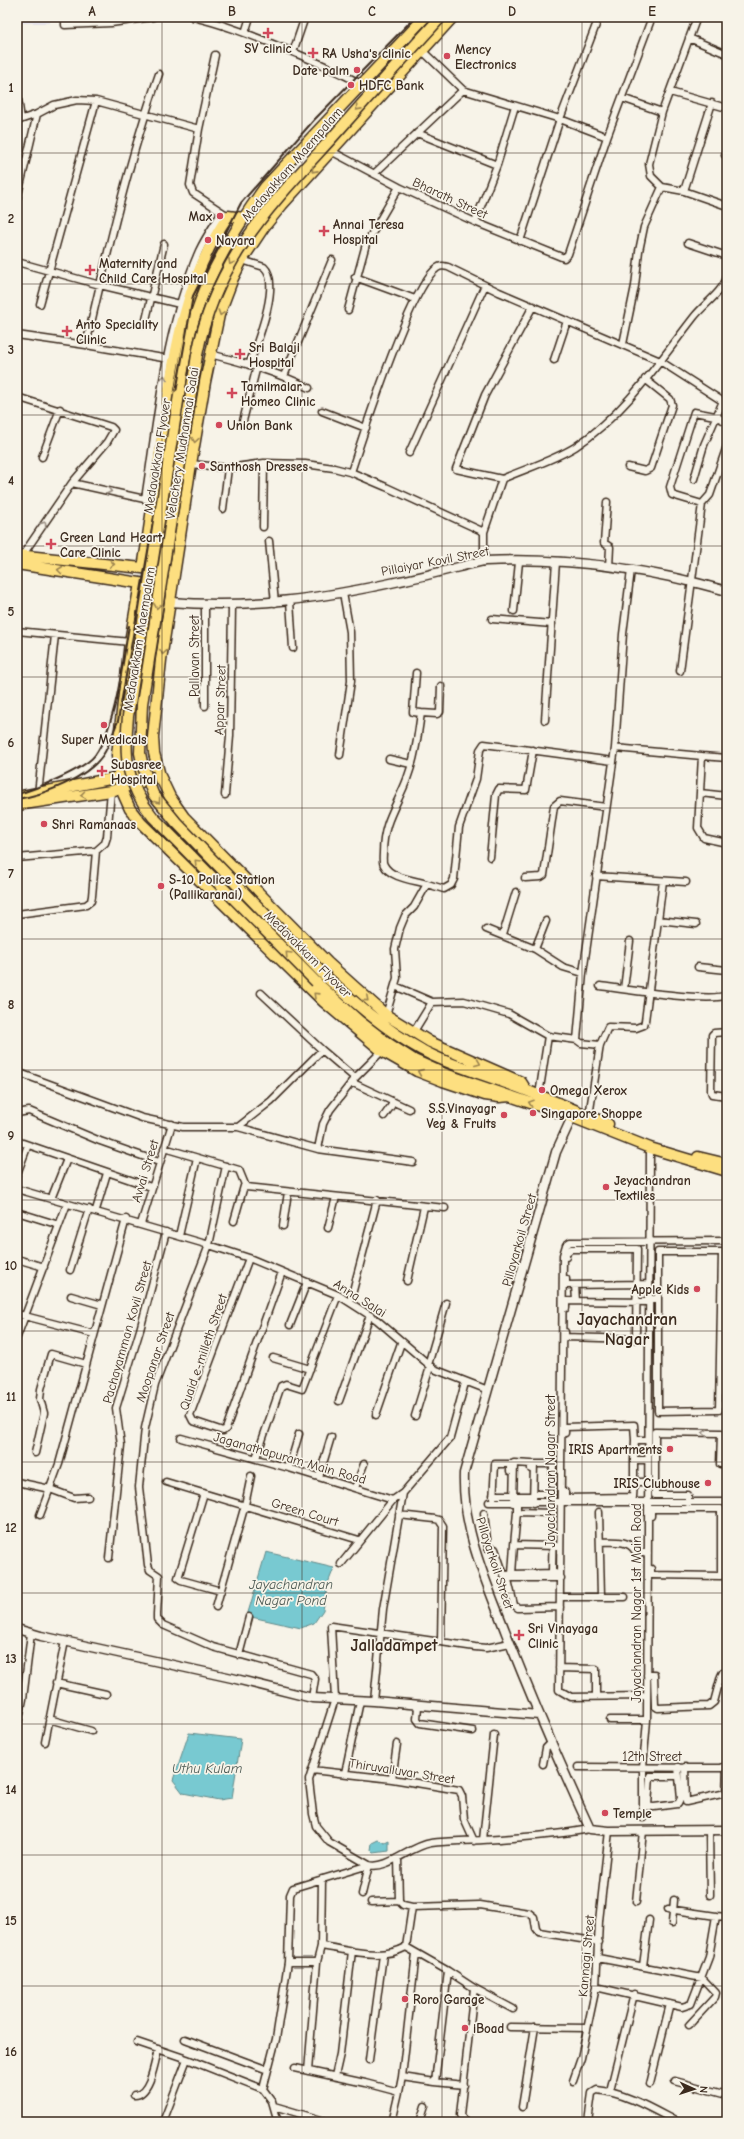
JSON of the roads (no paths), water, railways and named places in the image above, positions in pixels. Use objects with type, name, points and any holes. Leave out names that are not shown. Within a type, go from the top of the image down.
[{"type":"main road","points":[[225,214],[244,218],[265,187],[425,17]]},
{"type":"main road","name":"Medavakkam Maempalam","points":[[441,17],[265,212],[240,248],[219,284],[204,325],[196,361],[142,704],[140,753],[144,773],[153,794],[176,822],[323,974],[371,1016],[421,1050],[465,1069],[526,1090],[589,1116]]},
{"type":"main road","name":"Velachery Mudhanmai Salai","points":[[453,17],[264,227],[242,260],[233,278],[219,315],[210,354],[191,464],[170,602],[153,737],[160,776],[170,797],[184,817],[328,963],[386,1015],[413,1033],[521,1082],[526,1090]]},
{"type":"main road","name":"Velachery Mudhanmai Salai","points":[[143,568],[150,503],[170,359],[183,305],[212,239],[225,214]]},
{"type":"main road","name":"Medavakkam Flyover","points":[[244,218],[218,262],[194,316],[128,716],[126,752],[128,772],[136,794],[153,817],[316,982],[359,1021],[402,1053],[445,1074],[572,1117]]},
{"type":"main road","points":[[150,503],[184,511]]},
{"type":"main road","points":[[19,558],[175,572]]},
{"type":"main road","points":[[19,558],[140,583],[173,585]]},
{"type":"main road","points":[[140,583],[123,692],[117,755],[121,789],[130,809],[141,823],[318,997],[382,1050],[417,1071],[443,1081],[485,1095],[499,1097],[511,1096]]},
{"type":"main road","points":[[123,692],[157,697]]},
{"type":"main road","points":[[17,797],[120,777],[157,764]]},
{"type":"main road","points":[[17,805],[121,789],[160,776]]},
{"type":"main road","points":[[589,1116],[648,1142],[727,1171]]},
{"type":"main road","points":[[572,1117],[650,1148],[702,1162],[727,1164]]},
{"type":"street","points":[[65,17],[65,25],[154,17]]},
{"type":"street","points":[[193,17],[222,24],[293,52],[337,70],[361,84]]},
{"type":"street","points":[[245,33],[250,17]]},
{"type":"street","points":[[293,52],[305,17]]},
{"type":"street","points":[[520,241],[560,119],[599,17]]},
{"type":"street","points":[[407,36],[463,90],[560,119],[607,137],[652,17]]},
{"type":"street","points":[[697,17],[662,112],[649,164],[651,176],[662,187],[684,191],[727,206]]},
{"type":"street","points":[[689,38],[727,54]]},
{"type":"street","points":[[214,55],[190,185],[194,193],[225,214]]},
{"type":"street","points":[[86,345],[100,284],[145,114],[159,74]]},
{"type":"street","points":[[375,173],[463,90]]},
{"type":"street","points":[[17,92],[19,120],[37,114],[54,105],[77,100],[96,101],[199,130]]},
{"type":"street","points":[[670,92],[727,108]]},
{"type":"street","points":[[622,98],[662,112]]},
{"type":"street","points":[[40,304],[96,101]]},
{"type":"street","points":[[684,191],[712,103]]},
{"type":"street","points":[[475,222],[497,166],[516,106]]},
{"type":"street","points":[[17,199],[37,114]]},
{"type":"street","points":[[417,133],[497,166]]},
{"type":"street","name":"Bharath Street","points":[[331,151],[399,187],[475,222],[564,258],[568,254],[607,137]]},
{"type":"street","points":[[348,310],[355,277],[366,244],[399,187]]},
{"type":"street","points":[[623,344],[635,286],[639,251],[644,227],[662,187]]},
{"type":"street","points":[[688,243],[727,256]]},
{"type":"street","points":[[144,324],[164,244]]},
{"type":"street","points":[[242,260],[264,267],[270,276],[269,305],[249,365]]},
{"type":"street","points":[[284,376],[332,260]]},
{"type":"street","points":[[17,262],[183,305]]},
{"type":"street","points":[[350,472],[415,299],[436,268],[441,266],[448,267],[484,285],[660,361],[725,402],[715,416],[694,479]]},
{"type":"street","points":[[355,277],[415,299]]},
{"type":"street","points":[[533,306],[485,395],[456,469],[502,479],[574,448],[609,421],[660,361],[700,309],[726,282]]},
{"type":"street","points":[[409,453],[484,285]]},
{"type":"street","points":[[554,360],[567,321]]},
{"type":"street","points":[[17,335],[170,359]]},
{"type":"street","points":[[210,354],[257,366],[284,376],[309,388]]},
{"type":"street","points":[[243,421],[257,366]]},
{"type":"street","points":[[628,467],[645,471],[651,468],[672,405],[670,399],[645,379]]},
{"type":"street","points":[[17,397],[60,409],[111,426],[114,430],[108,442],[72,482],[19,558]]},
{"type":"street","points":[[42,457],[60,409]]},
{"type":"street","points":[[322,411],[366,428]]},
{"type":"street","points":[[702,504],[672,495],[670,487],[693,414],[696,412],[715,416],[727,422]]},
{"type":"street","points":[[680,671],[702,504],[710,495],[727,446]]},
{"type":"street","points":[[191,464],[228,468],[264,463],[305,464],[334,468],[350,472],[484,532]]},
{"type":"street","points":[[263,527],[264,463]]},
{"type":"street","points":[[223,509],[228,468]]},
{"type":"street","points":[[484,561],[484,532],[502,479]]},
{"type":"street","points":[[72,482],[150,503]]},
{"type":"street","points":[[607,502],[604,544],[610,547],[609,567]]},
{"type":"street","points":[[269,541],[275,603]]},
{"type":"street","name":"Pillaiyar Kovil Street","points":[[170,602],[232,606],[275,603],[343,593],[484,561],[556,562],[609,567],[693,581],[727,590]]},
{"type":"street","points":[[514,611],[519,562]]},
{"type":"street","points":[[545,720],[556,562]]},
{"type":"street","points":[[578,1040],[582,973],[615,748],[627,587],[631,570]]},
{"type":"street","points":[[340,755],[351,681],[350,632],[343,593]]},
{"type":"street","points":[[290,601],[293,648]]},
{"type":"street","name":"Pallavan Street","points":[[205,605],[205,706]]},
{"type":"street","name":"Appar Street","points":[[225,795],[230,736],[232,606]]},
{"type":"street","points":[[492,619],[552,624]]},
{"type":"street","points":[[17,631],[130,642]]},
{"type":"street","points":[[38,794],[55,634]]},
{"type":"street","points":[[416,673],[413,712],[437,714],[440,712],[441,686]]},
{"type":"street","points":[[421,713],[408,778],[386,823],[383,842],[383,864],[389,871],[396,875],[444,889],[448,888],[454,879],[459,827],[476,779],[481,746],[484,744],[492,744],[613,761]]},
{"type":"street","points":[[615,748],[727,758]]},
{"type":"street","points":[[490,857],[496,795],[499,789],[503,788],[526,790],[533,750]]},
{"type":"street","points":[[702,756],[698,828],[700,834],[704,838],[727,843]]},
{"type":"street","points":[[389,759],[411,764]]},
{"type":"street","points":[[17,858],[96,851],[105,843],[107,837],[111,791]]},
{"type":"street","points":[[700,793],[727,796]]},
{"type":"street","points":[[525,878],[541,877],[544,875],[554,806],[560,802],[606,807]]},
{"type":"street","points":[[17,914],[86,905],[91,901],[92,896],[96,851]]},
{"type":"street","points":[[596,876],[686,882]]},
{"type":"street","points":[[589,1116],[600,1045],[608,1027],[636,1028],[644,1025],[663,881]]},
{"type":"street","points":[[386,1015],[395,986],[398,970],[395,949],[400,928],[405,916],[414,907],[427,884]]},
{"type":"street","points":[[503,934],[516,892]]},
{"type":"street","points":[[658,920],[696,924]]},
{"type":"street","points":[[535,949],[546,921]]},
{"type":"street","points":[[486,929],[503,934],[535,949],[563,967],[582,973]]},
{"type":"street","points":[[624,989],[630,941]]},
{"type":"street","points":[[698,967],[727,970]]},
{"type":"street","points":[[395,986],[432,1002],[464,1001],[509,1014],[548,1036],[578,1040],[581,1043],[600,1045]]},
{"type":"street","points":[[600,986],[704,997],[721,998],[727,995]]},
{"type":"street","points":[[261,993],[353,1080],[409,1109]]},
{"type":"street","points":[[413,1033],[432,1002]]},
{"type":"street","points":[[727,1032],[714,1033],[712,1035],[711,1091],[712,1094],[727,1096]]},
{"type":"street","points":[[539,1095],[548,1036]]},
{"type":"street","points":[[238,1126],[271,1101],[322,1050]]},
{"type":"street","points":[[318,1149],[323,1124],[330,1110],[353,1080],[382,1050]]},
{"type":"street","points":[[17,1072],[142,1118],[184,1127],[238,1126],[318,1149],[414,1162]]},
{"type":"street","points":[[384,1116],[394,1102]]},
{"type":"street","points":[[17,1113],[29,1111],[100,1141],[159,1162]]},
{"type":"street","name":"Pillayarkoil Street","points":[[572,1117],[556,1152],[464,1473],[463,1496],[468,1524],[481,1569],[538,1715],[590,1829]]},
{"type":"street","name":"Avvai Street","points":[[141,1224],[151,1187],[172,1124]]},
{"type":"street","points":[[17,1141],[151,1187]]},
{"type":"street","points":[[17,1174],[28,1145]]},
{"type":"street","points":[[164,1148],[226,1166],[240,1172],[244,1186],[234,1221]]},
{"type":"street","name":"Jayachandran Nagar 1st Main Road","points":[[643,1818],[646,1806],[643,1767],[647,1720],[648,1241],[650,1148]]},
{"type":"street","points":[[179,1236],[197,1158]]},
{"type":"street","points":[[51,1199],[67,1159]]},
{"type":"street","points":[[209,1245],[226,1166]]},
{"type":"street","points":[[96,1210],[107,1173]]},
{"type":"street","points":[[244,1186],[248,1188],[445,1208]]},
{"type":"street","name":"Anna Salai","points":[[17,1189],[67,1204],[96,1210],[209,1245],[248,1258],[338,1294],[370,1315],[429,1366],[465,1383],[488,1390]]},
{"type":"street","points":[[283,1226],[288,1192]]},
{"type":"street","points":[[328,1228],[336,1197]]},
{"type":"street","points":[[350,1302],[377,1200]]},
{"type":"street","points":[[17,1337],[67,1204]]},
{"type":"street","points":[[407,1281],[424,1207]]},
{"type":"street","points":[[70,1270],[89,1209]]},
{"type":"street","points":[[17,1212],[59,1226]]},
{"type":"street","points":[[40,1515],[59,1464],[126,1220]]},
{"type":"street","name":"Pachayamman Kovil Street","points":[[109,1558],[121,1445],[116,1408],[140,1330],[166,1232]]},
{"type":"street","name":"Jayachandran Nagar Street","points":[[647,1696],[571,1697],[561,1693],[558,1685],[561,1576],[564,1249],[570,1242],[727,1241]]},
{"type":"street","name":"Moopanar Street","points":[[209,1245],[155,1385],[142,1444],[139,1487],[140,1511],[148,1565],[150,1570],[159,1576],[157,1614],[160,1622],[213,1647],[314,1675],[315,1679],[312,1698]]},
{"type":"street","points":[[648,1284],[636,1284],[566,1285],[566,1252],[570,1250],[637,1249],[636,1284],[637,1302],[636,1339],[565,1337],[566,1301],[637,1302],[658,1299]]},
{"type":"street","points":[[658,1252],[722,1252],[720,1410],[658,1411],[658,1299],[658,1252]]},
{"type":"street","name":"Quaid e-milleth Street","points":[[248,1258],[190,1415],[194,1421],[223,1431],[226,1429],[282,1272]]},
{"type":"street","points":[[17,1259],[44,1267]]},
{"type":"street","points":[[290,1325],[307,1282]]},
{"type":"street","points":[[575,1285],[576,1301]]},
{"type":"street","points":[[256,1458],[282,1385],[286,1384],[301,1390],[338,1294]]},
{"type":"street","points":[[71,1296],[102,1305]]},
{"type":"street","points":[[415,1416],[446,1303]]},
{"type":"street","points":[[17,1314],[94,1334]]},
{"type":"street","points":[[339,1401],[370,1315]]},
{"type":"street","points":[[376,1415],[401,1343]]},
{"type":"street","points":[[35,1454],[44,1413],[40,1399],[41,1389],[51,1354],[86,1364]]},
{"type":"street","points":[[273,1358],[310,1369]]},
{"type":"street","points":[[648,1366],[658,1366]]},
{"type":"street","points":[[341,1564],[393,1500],[403,1493],[450,1438],[465,1383]]},
{"type":"street","points":[[634,1425],[634,1460],[633,1497],[565,1498],[565,1427],[634,1425]]},
{"type":"street","points":[[688,1503],[688,1495],[655,1495],[655,1432],[721,1433],[720,1464],[727,1464]]},
{"type":"street","points":[[289,1468],[299,1434]]},
{"type":"street","points":[[319,1477],[331,1437]]},
{"type":"street","name":"Jaganathapuram Main Road","points":[[181,1438],[256,1458],[393,1500]]},
{"type":"street","points":[[635,1440],[648,1440]]},
{"type":"street","points":[[634,1460],[648,1460]]},
{"type":"street","points":[[513,1500],[514,1463],[531,1464],[532,1503]]},
{"type":"street","points":[[355,1488],[364,1464]]},
{"type":"street","points":[[512,1574],[517,1512],[513,1500],[510,1464],[495,1464],[493,1495],[491,1502],[513,1500],[532,1495],[552,1494]]},
{"type":"street","points":[[532,1495],[534,1464],[553,1464],[552,1503]]},
{"type":"street","points":[[216,1608],[245,1505],[251,1476]]},
{"type":"street","points":[[17,1482],[50,1489],[74,1498],[88,1497]]},
{"type":"street","name":"Green Court","points":[[166,1482],[359,1540]]},
{"type":"street","points":[[634,1482],[647,1482]]},
{"type":"street","points":[[204,1493],[178,1575],[181,1580],[221,1591]]},
{"type":"street","points":[[374,1702],[381,1632],[403,1493]]},
{"type":"street","points":[[493,1495],[532,1503],[727,1502]]},
{"type":"street","points":[[651,1509],[721,1509],[724,1543],[721,1576],[651,1575],[651,1509]]},
{"type":"street","points":[[517,1512],[553,1513],[552,1573]]},
{"type":"street","points":[[600,1512],[601,1596]]},
{"type":"street","points":[[484,1513],[488,1548],[495,1549],[504,1575],[552,1573],[561,1576]]},
{"type":"street","points":[[399,1514],[439,1520],[443,1526],[441,1641]]},
{"type":"street","points":[[600,1542],[627,1543],[633,1546],[635,1551],[648,1554]]},
{"type":"street","points":[[514,1545],[561,1546]]},
{"type":"street","points":[[560,1607],[518,1608],[514,1605],[508,1578],[561,1576]]},
{"type":"street","points":[[560,1597],[625,1596]]},
{"type":"street","points":[[239,1654],[249,1617]]},
{"type":"street","points":[[510,1643],[486,1648],[331,1626],[335,1699],[309,1780],[316,1826],[329,1842],[369,1865],[377,1866],[398,1858],[408,1851],[423,1845],[590,1829],[609,1831],[727,1830]]},
{"type":"street","points":[[17,1629],[65,1642],[232,1678],[312,1698],[538,1715]]},
{"type":"street","points":[[17,1728],[23,1699],[31,1633]]},
{"type":"street","points":[[45,1742],[65,1642]]},
{"type":"street","points":[[559,1668],[596,1669],[596,1696]]},
{"type":"street","points":[[647,1675],[654,1675],[655,1706],[658,1708],[705,1708],[714,1702],[721,1676],[723,1672],[727,1672]]},
{"type":"street","points":[[56,1683],[106,1694]]},
{"type":"street","points":[[344,1773],[360,1701]]},
{"type":"street","points":[[418,1706],[417,1719],[420,1723],[473,1731]]},
{"type":"street","points":[[49,1719],[91,1731]]},
{"type":"street","points":[[610,1720],[647,1720]]},
{"type":"street","points":[[483,1840],[494,1735]]},
{"type":"street","points":[[543,1764],[546,1748],[551,1743]]},
{"type":"street","points":[[392,1778],[397,1744]]},
{"type":"street","points":[[682,1767],[686,1802],[726,1794],[727,1764]]},
{"type":"street","name":"12th Street","points":[[578,1767],[721,1768],[727,1764]]},
{"type":"street","points":[[679,1776],[650,1776],[646,1806],[678,1804],[681,1798],[679,1776],[682,1767]]},
{"type":"street","name":"Thiruvalluvar Street","points":[[312,1770],[392,1778],[459,1790],[462,1796],[464,1818],[474,1840]]},
{"type":"street","points":[[710,1830],[710,1896]]},
{"type":"street","name":"Kannagi Street","points":[[573,2081],[596,1987],[599,1920],[609,1831]]},
{"type":"street","points":[[636,1902],[643,1831]]},
{"type":"street","points":[[398,1858],[399,1901]]},
{"type":"street","points":[[263,2089],[277,2032],[288,1962],[290,1895],[293,1888],[369,1865]]},
{"type":"street","points":[[362,1894],[369,1865]]},
{"type":"street","points":[[308,2071],[317,1962],[321,1946],[322,1879]]},
{"type":"street","points":[[672,1922],[670,1909],[674,1900]]},
{"type":"street","points":[[372,1902],[399,1901],[404,1905],[412,1907],[480,1905],[529,1913],[534,1917],[536,1928],[539,1932],[599,1942]]},
{"type":"street","points":[[406,1947],[412,1907]]},
{"type":"street","points":[[670,1909],[727,1917]]},
{"type":"street","points":[[596,1987],[634,1994],[670,2004],[682,2006],[690,2004],[702,1978],[709,1957],[716,1916]]},
{"type":"street","points":[[643,1966],[649,1920]]},
{"type":"street","points":[[321,1946],[382,1955],[395,1953],[406,1947]]},
{"type":"street","points":[[406,1947],[474,1988],[513,2009]]},
{"type":"street","points":[[335,2076],[340,2054],[352,1951]]},
{"type":"street","points":[[392,2122],[402,2077],[416,1953]]},
{"type":"street","points":[[369,2060],[382,1955]]},
{"type":"street","points":[[598,1958],[702,1978],[716,1993],[715,1997],[688,2026]]},
{"type":"street","points":[[288,1962],[317,1962]]},
{"type":"street","points":[[435,2082],[448,1971]]},
{"type":"street","points":[[464,2122],[460,2115],[474,1988]]},
{"type":"street","points":[[610,2091],[634,1994]]},
{"type":"street","points":[[650,2084],[670,2004]]},
{"type":"street","points":[[510,2027],[587,2028]]},
{"type":"street","points":[[522,2107],[535,2028]]},
{"type":"street","points":[[185,2039],[268,2070]]},
{"type":"street","points":[[137,2042],[187,2059],[263,2089],[274,2106],[278,2122]]},
{"type":"street","points":[[134,2095],[141,2094],[147,2088],[158,2049]]},
{"type":"street","points":[[163,2122],[187,2059]]},
{"type":"street","points":[[295,2068],[399,2092]]},
{"type":"street","points":[[402,2077],[464,2085]]},
{"type":"street","points":[[675,2081],[727,2096]]},
{"type":"street","points":[[588,2122],[594,2091],[610,2091],[664,2119],[677,2122]]},
{"type":"street","points":[[274,2106],[328,2122]]},
{"type":"street","points":[[420,2122],[425,2106]]},
{"type":"water","name":"Jayachandran Nagar Pond","points":[[266,1552],[334,1568],[328,1583],[323,1610],[314,1623],[301,1628],[247,1616]]},
{"type":"water","name":"Uthu Kulam","points":[[189,1733],[241,1739],[232,1798],[219,1800],[183,1793],[173,1780]]},
{"type":"water","points":[[378,1840],[385,1843],[389,1841],[389,1851],[374,1853],[371,1850],[372,1843]]},
{"type":"railway","points":[[17,799],[40,794],[64,784],[87,771],[96,763],[108,747],[118,721],[193,296],[241,203],[314,120],[415,17]]},
{"type":"railway","points":[[17,794],[47,784],[81,766],[95,755],[109,727],[114,710],[129,626]]},
{"type":"place","name":"SV clinic","points":[[268,33]]},
{"type":"place","name":"RA Usha's clinic","points":[[313,53]]},
{"type":"place","name":"Mency Electronics","points":[[447,56]]},
{"type":"place","name":"Date palm","points":[[357,70]]},
{"type":"place","name":"HDFC Bank","points":[[351,85]]},
{"type":"place","name":"Max","points":[[220,216]]},
{"type":"place","name":"Annai Teresa Hospital","points":[[324,231]]},
{"type":"place","name":"Nayara","points":[[208,240]]},
{"type":"place","name":"Maternity and Child Care Hospital","points":[[90,270]]},
{"type":"place","name":"Anto Speciality Clinic","points":[[67,331]]},
{"type":"place","name":"Sri Balaji Hospital","points":[[240,354]]},
{"type":"place","name":"Tamilmalar Homeo Clinic","points":[[232,393]]},
{"type":"place","name":"Union Bank","points":[[219,425]]},
{"type":"place","name":"Santhosh Dresses","points":[[202,466]]},
{"type":"place","name":"Green Land Heart Care Clinic","points":[[51,544]]},
{"type":"place","name":"Super Medicals","points":[[104,725]]},
{"type":"place","name":"Subasree Hospital","points":[[102,771]]},
{"type":"place","name":"Shri Ramanaas","points":[[44,824]]},
{"type":"place","name":"S-10 Police Station (Pallikaranai)","points":[[161,886]]},
{"type":"place","name":"Omega Xerox","points":[[542,1090]]},
{"type":"place","name":"Singapore Shoppe","points":[[533,1113]]},
{"type":"place","name":"S.S.Vinayagr Veg & Fruits","points":[[504,1115]]},
{"type":"place","name":"Jeyachandran Textiles","points":[[606,1187]]},
{"type":"place","name":"Apple Kids","points":[[697,1289]]},
{"type":"place","name":"IRIS Apartments","points":[[670,1449]]},
{"type":"place","name":"IRIS Clubhouse","points":[[708,1483]]},
{"type":"place","name":"Sri Vinayaga Clinic","points":[[519,1635]]},
{"type":"place","name":"Temple","points":[[605,1813]]},
{"type":"place","name":"Roro Garage","points":[[405,1999]]},
{"type":"place","name":"iBoad","points":[[465,2028]]},
{"type":"district","name":"Jayachandran Nagar","points":[[627,1329]]},
{"type":"district","name":"Jalladampet","points":[[394,1645]]}]
